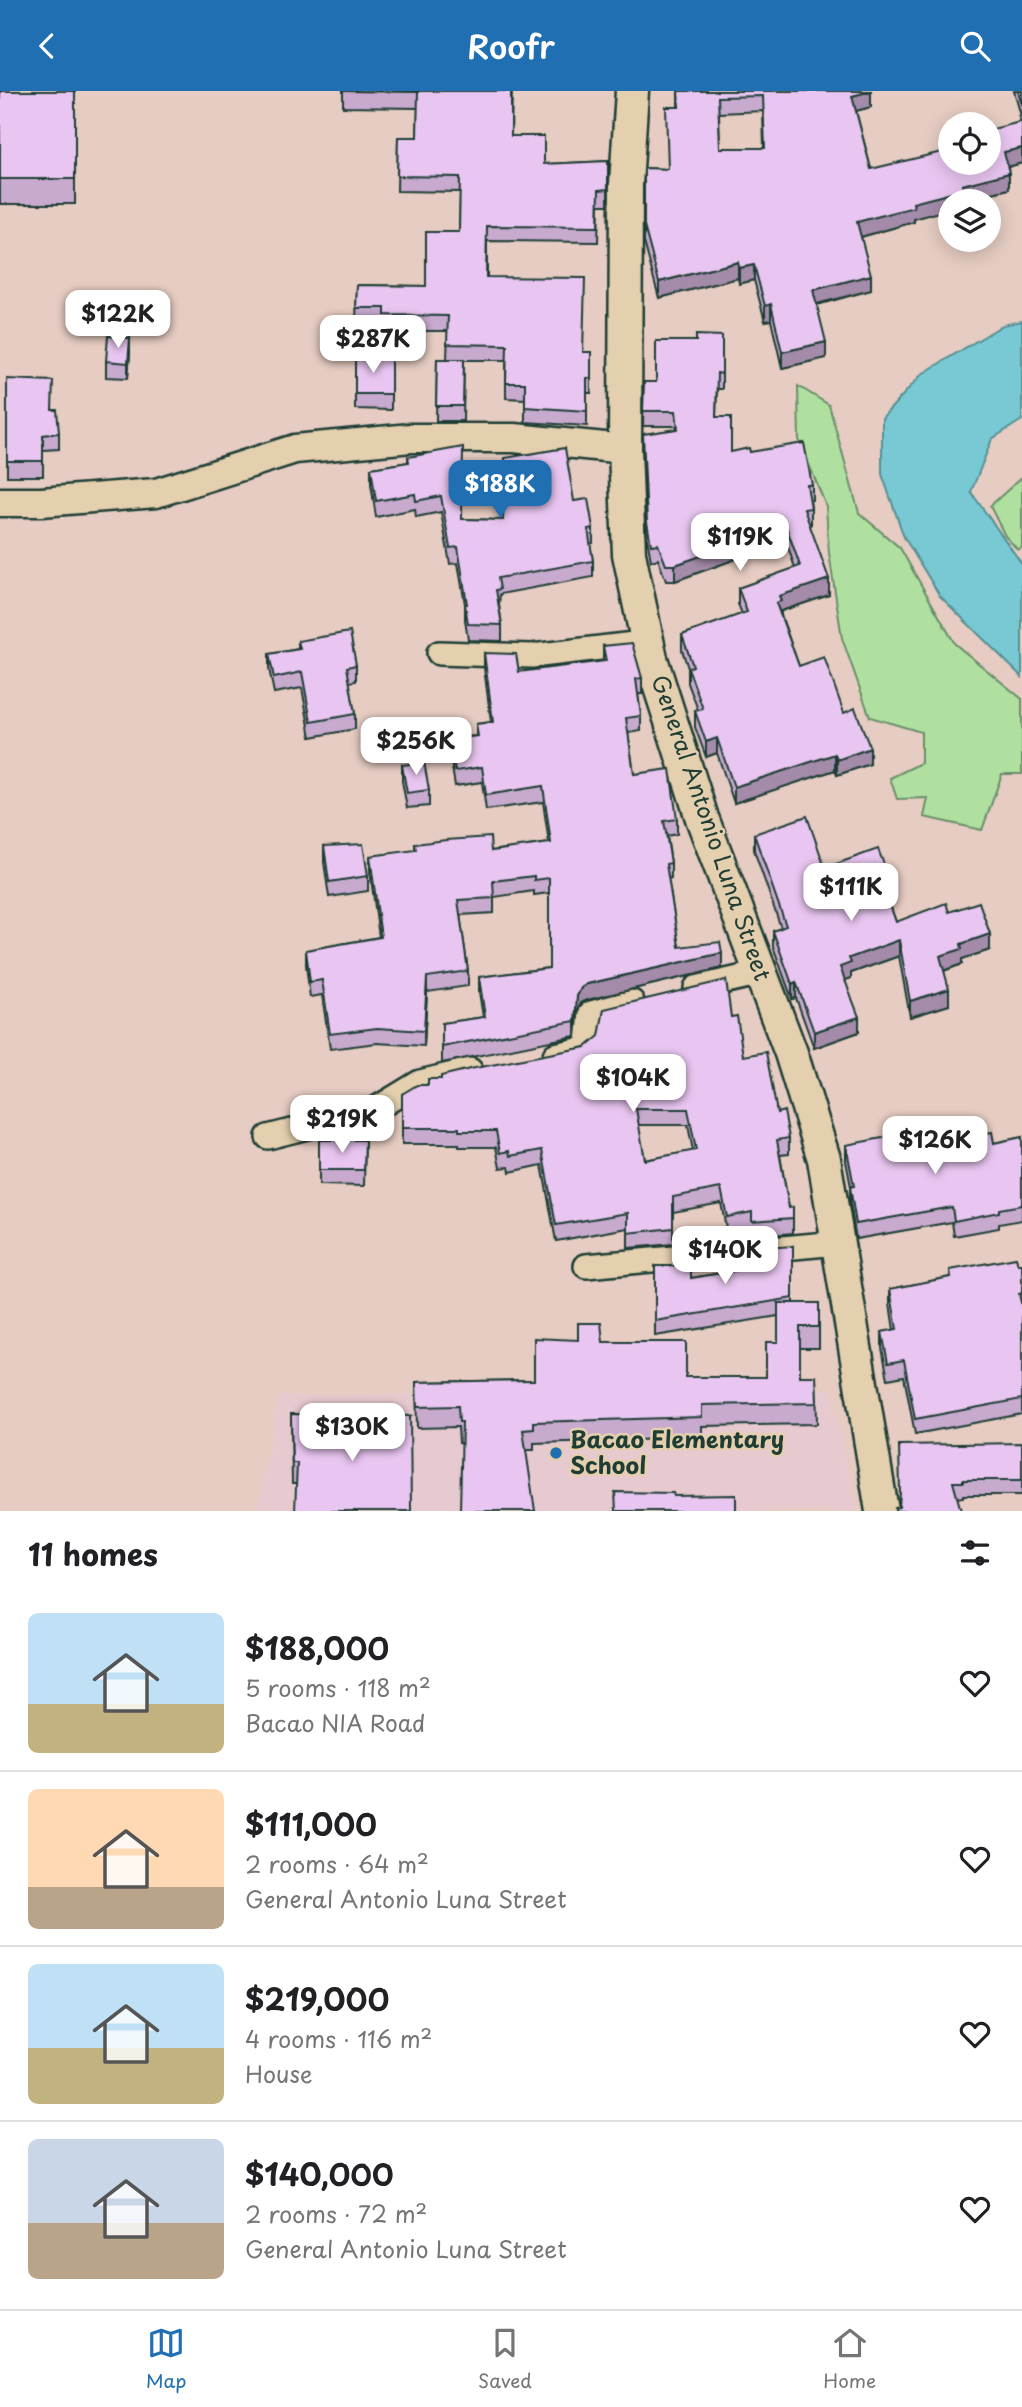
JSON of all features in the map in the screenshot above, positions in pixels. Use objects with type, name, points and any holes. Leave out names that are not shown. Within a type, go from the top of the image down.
[{"type":"main road","name":"General Antonio Luna Street","points":[[632,91],[626,184],[625,449],[629,554],[651,659],[702,818],[791,1053],[824,1159],[882,1511]]},
{"type":"street","points":[[0,502],[41,502],[156,493],[295,449],[411,438],[514,438],[625,449]]},
{"type":"street","points":[[439,653],[532,656],[648,642]]},
{"type":"street","points":[[680,991],[761,973]]},
{"type":"street","points":[[534,1059],[583,1049],[588,1043],[591,1013],[653,998]]},
{"type":"street","points":[[268,1137],[374,1110],[420,1082],[494,1066]]},
{"type":"street","points":[[586,1266],[838,1243]]},
{"type":"shaded area","name":"Bacao Elementary School","points":[[830,1389],[857,1511],[257,1511],[279,1396]]},
{"type":"green space","points":[[798,386],[829,405],[859,513],[900,548],[955,644],[1022,699],[1022,774],[1002,774],[982,830],[924,817],[928,798],[897,799],[890,778],[921,763],[921,732],[870,717],[842,638],[829,553],[826,506],[799,440]]},
{"type":"green space","points":[[1022,477],[1022,547],[1018,550],[1005,536],[990,506]]},
{"type":"water","points":[[1022,321],[1022,420],[992,439],[971,492],[1022,564],[1022,677],[940,596],[904,537],[882,474],[882,418],[922,374],[1003,325]]},
{"type":"building","points":[[0,91],[75,91],[75,179],[0,179]]},
{"type":"building","points":[[343,91],[511,91],[511,136],[544,136],[544,164],[608,161],[608,189],[599,190],[598,227],[487,226],[486,277],[585,278],[583,352],[591,352],[591,378],[587,378],[587,411],[525,407],[525,383],[506,383],[507,345],[447,344],[448,316],[385,315],[385,308],[356,308],[357,285],[426,286],[426,232],[459,232],[460,177],[397,176],[398,137],[417,137],[418,92]]},
{"type":"building","points":[[678,91],[871,91],[852,96],[871,169],[938,153],[938,175],[1001,175],[1001,127],[1020,122],[1019,116],[1022,115],[1022,148],[1004,152],[1009,173],[962,185],[963,189],[938,189],[938,196],[913,203],[914,207],[857,222],[871,275],[813,290],[826,342],[782,352],[771,304],[765,306],[754,265],[739,268],[738,262],[659,282],[644,226],[644,168],[668,169],[666,107],[679,107]],"holes":[[[763,96],[765,148],[720,148],[718,97]]]},
{"type":"building","points":[[696,335],[722,336],[722,374],[717,373],[716,417],[731,417],[731,452],[749,448],[750,452],[804,443],[812,485],[807,485],[811,508],[804,509],[829,579],[779,596],[781,601],[776,603],[799,666],[824,657],[844,713],[855,708],[870,748],[837,760],[835,754],[734,787],[717,738],[706,742],[695,711],[703,709],[688,668],[693,666],[682,635],[747,612],[738,588],[800,566],[786,526],[675,565],[666,565],[658,544],[651,545],[647,522],[643,434],[678,429],[676,411],[643,411],[644,382],[656,382],[656,341],[696,341]]},
{"type":"building","points":[[108,336],[130,338],[128,363],[106,361]]},
{"type":"building","points":[[355,355],[391,356],[391,394],[355,394]]},
{"type":"building","points":[[437,359],[464,359],[463,406],[436,406]]},
{"type":"building","points":[[7,379],[53,381],[52,410],[57,410],[59,433],[43,435],[43,461],[7,461]]},
{"type":"building","points":[[463,447],[462,519],[503,520],[505,458],[565,448],[574,501],[588,499],[593,528],[588,529],[593,561],[498,578],[500,589],[496,590],[502,625],[468,624],[458,547],[450,548],[441,496],[416,501],[415,494],[376,501],[371,468],[409,462],[408,457]]},
{"type":"building","points":[[350,632],[356,665],[347,667],[355,714],[311,722],[302,672],[274,678],[269,654],[300,649],[298,641]]},
{"type":"building","points":[[632,643],[642,678],[636,679],[641,716],[626,718],[634,774],[670,769],[677,819],[664,821],[671,863],[666,864],[679,947],[720,942],[722,953],[587,984],[577,996],[575,1021],[442,1047],[442,1023],[485,1017],[479,977],[549,968],[549,878],[534,880],[534,876],[493,881],[494,898],[458,900],[468,971],[427,977],[424,1031],[377,1028],[330,1034],[322,980],[310,982],[306,950],[381,937],[370,856],[416,850],[415,844],[446,840],[490,837],[491,851],[551,843],[543,786],[486,795],[482,767],[455,771],[450,739],[478,736],[476,724],[493,722],[484,653],[516,654],[519,672],[606,661],[603,646]]},
{"type":"building","points":[[424,762],[429,790],[407,793],[402,765]]},
{"type":"building","points":[[807,816],[825,868],[878,849],[888,875],[880,877],[896,922],[946,903],[949,912],[979,902],[990,934],[961,944],[962,949],[940,956],[949,989],[910,1001],[899,940],[849,958],[851,963],[840,967],[859,1017],[814,1032],[796,982],[792,984],[773,931],[786,926],[754,834]]},
{"type":"building","points":[[363,844],[368,876],[329,882],[324,846]]},
{"type":"building","points":[[726,980],[731,1017],[737,1016],[743,1056],[766,1052],[777,1113],[784,1111],[789,1138],[777,1140],[789,1208],[793,1207],[793,1218],[752,1221],[752,1212],[727,1217],[721,1188],[673,1197],[673,1228],[628,1233],[628,1213],[556,1225],[542,1150],[510,1156],[509,1151],[500,1153],[496,1131],[402,1128],[402,1094],[417,1085],[428,1085],[428,1079],[441,1079],[441,1076],[470,1069],[586,1047],[599,1036],[604,1009]],"holes":[[[636,1109],[688,1109],[696,1150],[645,1160]]]},
{"type":"building","points":[[919,1131],[922,1146],[992,1132],[994,1143],[1022,1137],[1022,1205],[954,1221],[952,1207],[856,1224],[850,1187],[854,1186],[846,1145]]},
{"type":"building","points":[[319,1140],[365,1140],[364,1170],[319,1170]]},
{"type":"building","points":[[793,1246],[793,1298],[655,1321],[655,1266],[691,1266],[691,1278],[752,1268],[752,1249]]},
{"type":"building","points":[[1016,1258],[1018,1265],[1022,1264],[1022,1293],[1019,1294],[1022,1307],[1022,1399],[915,1419],[904,1360],[888,1363],[882,1332],[897,1329],[890,1289],[951,1277],[950,1270]]},
{"type":"building","points":[[778,1303],[819,1303],[819,1327],[800,1327],[800,1376],[816,1376],[817,1403],[702,1405],[702,1417],[534,1422],[534,1429],[523,1430],[535,1511],[460,1511],[462,1422],[459,1422],[458,1406],[417,1407],[416,1382],[534,1380],[534,1338],[578,1340],[578,1323],[601,1323],[603,1342],[686,1342],[686,1377],[766,1377],[766,1342],[778,1342]]},
{"type":"building","points":[[291,1414],[410,1416],[411,1511],[295,1511],[297,1463],[292,1463]]},
{"type":"building","points":[[1022,1443],[1022,1480],[953,1482],[961,1511],[895,1511],[895,1508],[899,1507],[900,1493],[899,1445]]},
{"type":"building","points":[[615,1492],[673,1493],[674,1496],[736,1495],[736,1511],[616,1511]]},
{"type":"place","name":"Bacao Elementary School","points":[[556,1453]]}]
